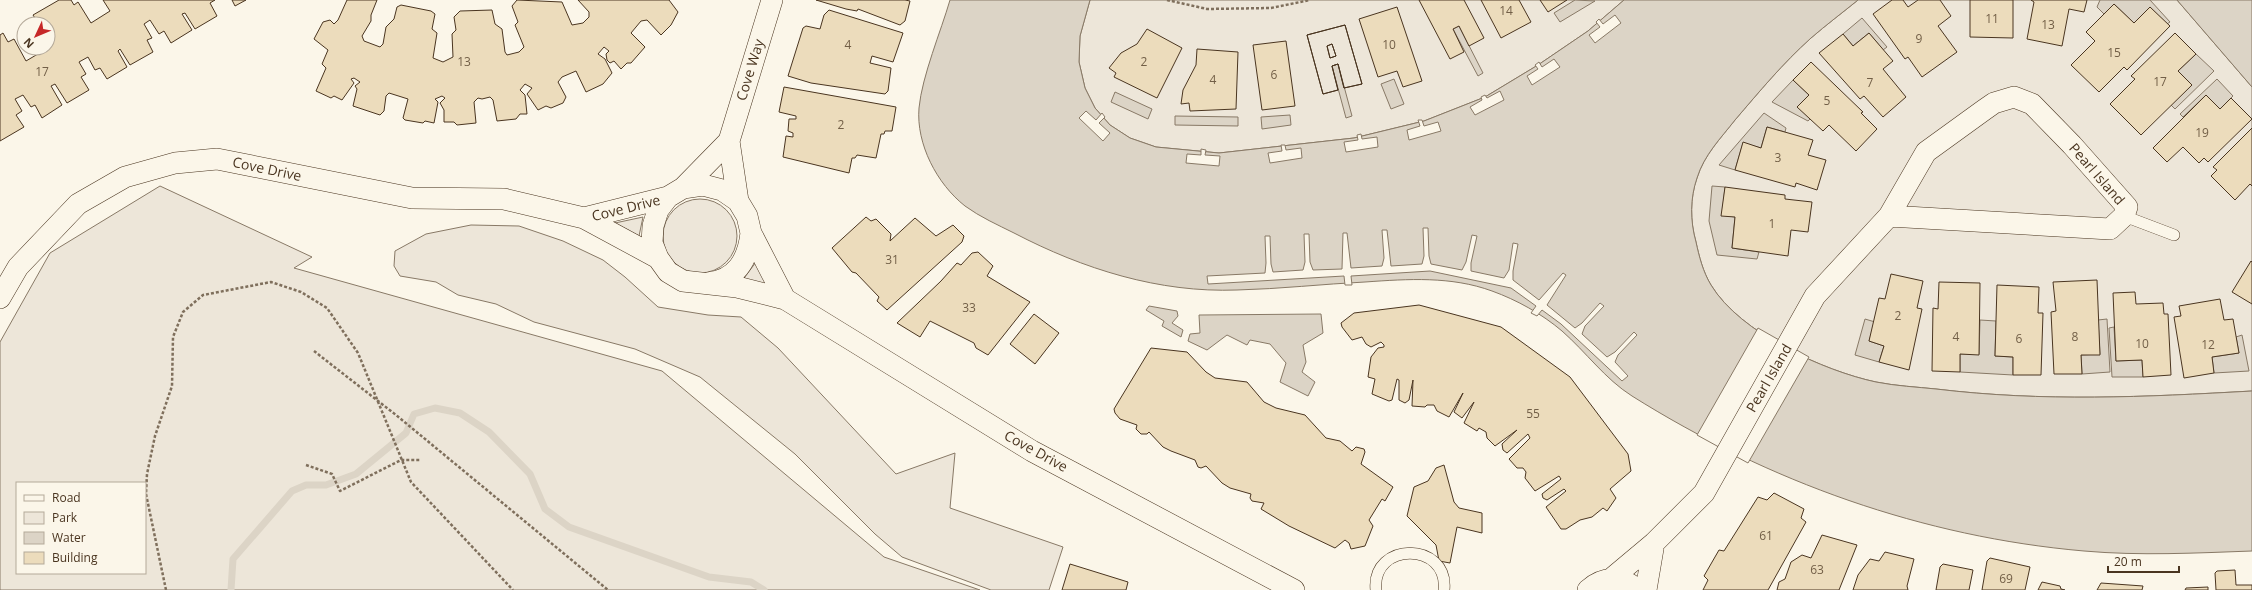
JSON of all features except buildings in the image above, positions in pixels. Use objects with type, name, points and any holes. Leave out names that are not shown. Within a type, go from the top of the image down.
[{"type":"street","name":"Cove Way","points":[[738,201],[729,141],[772,0]]},
{"type":"street","name":"Pearl Island","points":[[1588,590],[1599,582],[1611,579],[1654,543],[1704,493],[1815,296],[1889,216],[1926,152],[1994,102],[2014,97],[2032,104],[2072,145],[2127,207],[2124,216],[2110,229],[1889,216]]},
{"type":"street","name":"Cove Way","points":[[676,193],[729,141]]},
{"type":"street","name":"Cove Drive","points":[[0,298],[18,267],[78,204],[125,177],[175,162],[217,159],[412,198],[504,199],[584,218],[658,258]]},
{"type":"street","name":"Cove Drive","points":[[584,218],[703,185],[722,190],[738,201],[747,216],[751,233],[785,299]]},
{"type":"street","name":"Cove Drive","points":[[676,193],[658,210],[652,226],[652,243],[658,258],[668,272],[683,281],[737,288],[785,299],[1032,451],[1294,590]]},
{"type":"street","name":"Cove Drive","points":[[700,284],[716,282],[731,275],[742,264],[749,249],[751,233]]},
{"type":"street","points":[[1646,590],[1654,543]]},
{"type":"street","points":[[1611,579],[1621,580],[1637,590]]},
{"type":"lane","points":[[2124,216],[2174,235]]},
{"type":"lane","points":[[1376,590],[1377,578],[1387,561],[1395,556],[1409,552],[1422,554],[1432,560],[1443,577],[1444,590]]},
{"type":"path","points":[[1167,0],[1207,9],[1271,8],[1310,0]]},
{"type":"path","points":[[166,590],[146,494],[147,474],[155,436],[172,386],[173,336],[183,312],[203,295],[271,282],[301,292],[327,308],[358,353],[411,482],[513,590]]},
{"type":"path","points":[[314,351],[396,415],[608,590]]},
{"type":"path","points":[[306,466],[332,474],[340,491],[401,460],[420,460]]},
{"type":"green space","points":[[1090,0],[1624,0],[1588,31],[1538,65],[1485,97],[1424,121],[1354,138],[1219,153],[1156,147],[1130,138],[1110,125],[1095,108],[1085,88],[1079,62],[1080,36]]},
{"type":"green space","points":[[1858,0],[2177,0],[2252,87],[2252,391],[2173,395],[2055,397],[1976,393],[1876,382],[1832,369],[1785,347],[1762,334],[1742,319],[1724,302],[1711,285],[1706,275],[1694,234],[1692,202],[1693,193],[1700,170],[1708,154],[1719,140],[1781,68],[1811,38]]},
{"type":"green space","points":[[160,186],[312,257],[294,268],[662,371],[884,557],[980,590],[0,590],[0,342],[50,253]]},
{"type":"green space","points":[[693,199],[707,199],[721,205],[731,215],[737,229],[735,250],[731,257],[721,267],[707,273],[693,273],[679,267],[669,257],[663,243],[663,229],[669,215],[679,205]]},
{"type":"green space","points":[[643,217],[639,236],[615,223]]},
{"type":"green space","points":[[471,225],[519,226],[563,241],[603,260],[625,277],[658,307],[708,315],[741,317],[778,348],[896,474],[955,453],[950,508],[1063,547],[1049,590],[991,590],[902,557],[875,534],[795,454],[700,377],[635,349],[534,322],[496,304],[458,295],[436,282],[400,276],[394,266],[395,251],[426,234]]},
{"type":"green space","points":[[756,262],[771,291],[742,281]]},
{"type":"water","points":[[950,0],[1090,0],[1080,36],[1079,62],[1085,88],[1095,108],[1110,125],[1130,138],[1156,147],[1219,153],[1354,138],[1424,121],[1485,97],[1538,65],[1588,31],[1624,0],[1858,0],[1811,38],[1781,68],[1735,120],[1713,147],[1704,162],[1693,193],[1692,218],[1700,258],[1711,285],[1724,302],[1742,319],[1762,334],[1809,359],[1832,369],[1876,382],[1976,393],[2055,397],[2173,395],[2252,391],[2252,551],[2168,554],[2105,553],[2024,544],[1965,533],[1906,518],[1849,500],[1793,479],[1738,455],[1684,427],[1632,396],[1613,382],[1571,339],[1546,319],[1511,299],[1477,286],[1445,281],[1397,280],[1285,288],[1208,290],[1150,283],[1094,268],[1067,258],[995,224],[965,206],[955,197],[937,175],[930,162],[921,135],[919,108],[928,68]]},
{"type":"water","points":[[1575,0],[1595,1],[1560,22],[1554,13]]},
{"type":"water","points":[[2100,0],[2150,0],[2170,22],[2167,24],[2150,7],[2134,23],[2114,4],[2104,14],[2097,7]]},
{"type":"water","points":[[2177,0],[2252,0],[2252,87]]},
{"type":"water","points":[[1862,18],[1887,47],[1883,50],[1869,33],[1853,46],[1843,34]]},
{"type":"water","points":[[1459,26],[1483,73],[1478,76],[1453,29]]},
{"type":"water","points":[[2196,54],[2214,71],[2175,109],[2171,105],[2178,71]]},
{"type":"water","points":[[1338,64],[1352,116],[1346,118],[1332,66]]},
{"type":"water","points":[[1394,79],[1404,104],[1391,109],[1381,84]]},
{"type":"water","points":[[2217,79],[2233,96],[2220,109],[2206,95],[2183,117],[2180,114]]},
{"type":"water","points":[[1793,80],[1809,95],[1798,107],[1810,119],[1808,121],[1772,102]]},
{"type":"water","points":[[1115,92],[1152,109],[1148,119],[1111,102]]},
{"type":"water","points":[[1764,113],[1786,128],[1785,132],[1767,127],[1761,148],[1743,143],[1735,170],[1719,165]]},
{"type":"water","points":[[1290,115],[1291,125],[1262,129],[1261,117]]},
{"type":"water","points":[[1175,116],[1238,117],[1238,126],[1175,125]]},
{"type":"water","points":[[1712,186],[1725,187],[1722,215],[1735,217],[1732,248],[1759,252],[1757,259],[1717,255],[1709,221]]},
{"type":"water","points":[[1149,306],[1177,311],[1178,316],[1172,323],[1183,330],[1181,337],[1162,326],[1164,321],[1146,310]]},
{"type":"water","points":[[1321,314],[1323,333],[1303,345],[1306,362],[1302,372],[1315,382],[1308,396],[1280,382],[1286,363],[1270,344],[1250,340],[1247,345],[1227,335],[1207,350],[1188,341],[1190,334],[1200,333],[1199,315]]},
{"type":"water","points":[[1865,319],[1875,322],[1869,341],[1884,346],[1879,362],[1855,355]]},
{"type":"water","points":[[2107,319],[2110,372],[2082,374],[2081,355],[2100,354],[2098,320]]},
{"type":"water","points":[[1980,320],[1996,321],[1995,356],[2013,357],[2013,375],[1960,372],[1960,354],[1979,354]]},
{"type":"water","points":[[2114,327],[2116,361],[2142,360],[2143,377],[2112,377],[2109,328]]},
{"type":"water","points":[[2242,335],[2249,371],[2214,373],[2212,357],[2239,353],[2236,337]]},
{"type":"pier","points":[[1615,15],[1621,23],[1595,43],[1589,35],[1600,27],[1596,22],[1599,19],[1603,24]]},
{"type":"pier","points":[[1554,59],[1560,67],[1532,85],[1527,76],[1538,69],[1535,65],[1539,62],[1542,67]]},
{"type":"pier","points":[[1500,91],[1504,100],[1475,115],[1470,107],[1482,100],[1481,97],[1485,95],[1487,98]]},
{"type":"pier","points":[[1086,111],[1096,120],[1102,113],[1105,117],[1099,123],[1110,133],[1103,141],[1079,118]]},
{"type":"pier","points":[[1418,120],[1422,120],[1424,126],[1438,122],[1441,131],[1409,140],[1407,130],[1420,126]]},
{"type":"pier","points":[[1361,134],[1362,139],[1377,137],[1378,147],[1346,152],[1344,142],[1358,140],[1357,135]]},
{"type":"pier","points":[[1281,145],[1285,145],[1286,150],[1301,148],[1302,158],[1270,163],[1268,153],[1282,151]]},
{"type":"pier","points":[[1201,149],[1206,150],[1205,155],[1220,156],[1219,166],[1186,163],[1187,154],[1201,155]]},
{"type":"pier","points":[[1423,228],[1428,228],[1429,256],[1431,264],[1462,270],[1466,262],[1472,235],[1477,236],[1471,263],[1471,271],[1504,278],[1509,270],[1513,243],[1518,244],[1513,271],[1513,280],[1539,300],[1563,273],[1566,275],[1547,305],[1575,328],[1582,323],[1600,303],[1604,306],[1585,326],[1582,334],[1607,357],[1615,352],[1634,332],[1637,335],[1618,355],[1615,362],[1628,376],[1622,381],[1561,324],[1542,310],[1537,316],[1531,313],[1536,306],[1511,288],[1430,271],[1351,276],[1352,285],[1345,285],[1344,276],[1208,284],[1207,276],[1265,273],[1265,236],[1270,236],[1271,264],[1273,272],[1303,270],[1305,262],[1304,234],[1309,234],[1310,262],[1313,270],[1342,269],[1343,233],[1347,233],[1351,268],[1382,266],[1384,258],[1382,230],[1387,230],[1391,266],[1422,264],[1424,256]]},
{"type":"pier","points":[[1758,328],[1809,357],[1748,463],[1697,435]]},
{"type":"waterway","points":[[231,590],[233,559],[292,491],[306,485],[326,485],[356,474],[406,433],[414,414],[435,408],[460,413],[489,432],[530,474],[545,509],[569,527],[709,577],[751,582],[764,590]]}]
